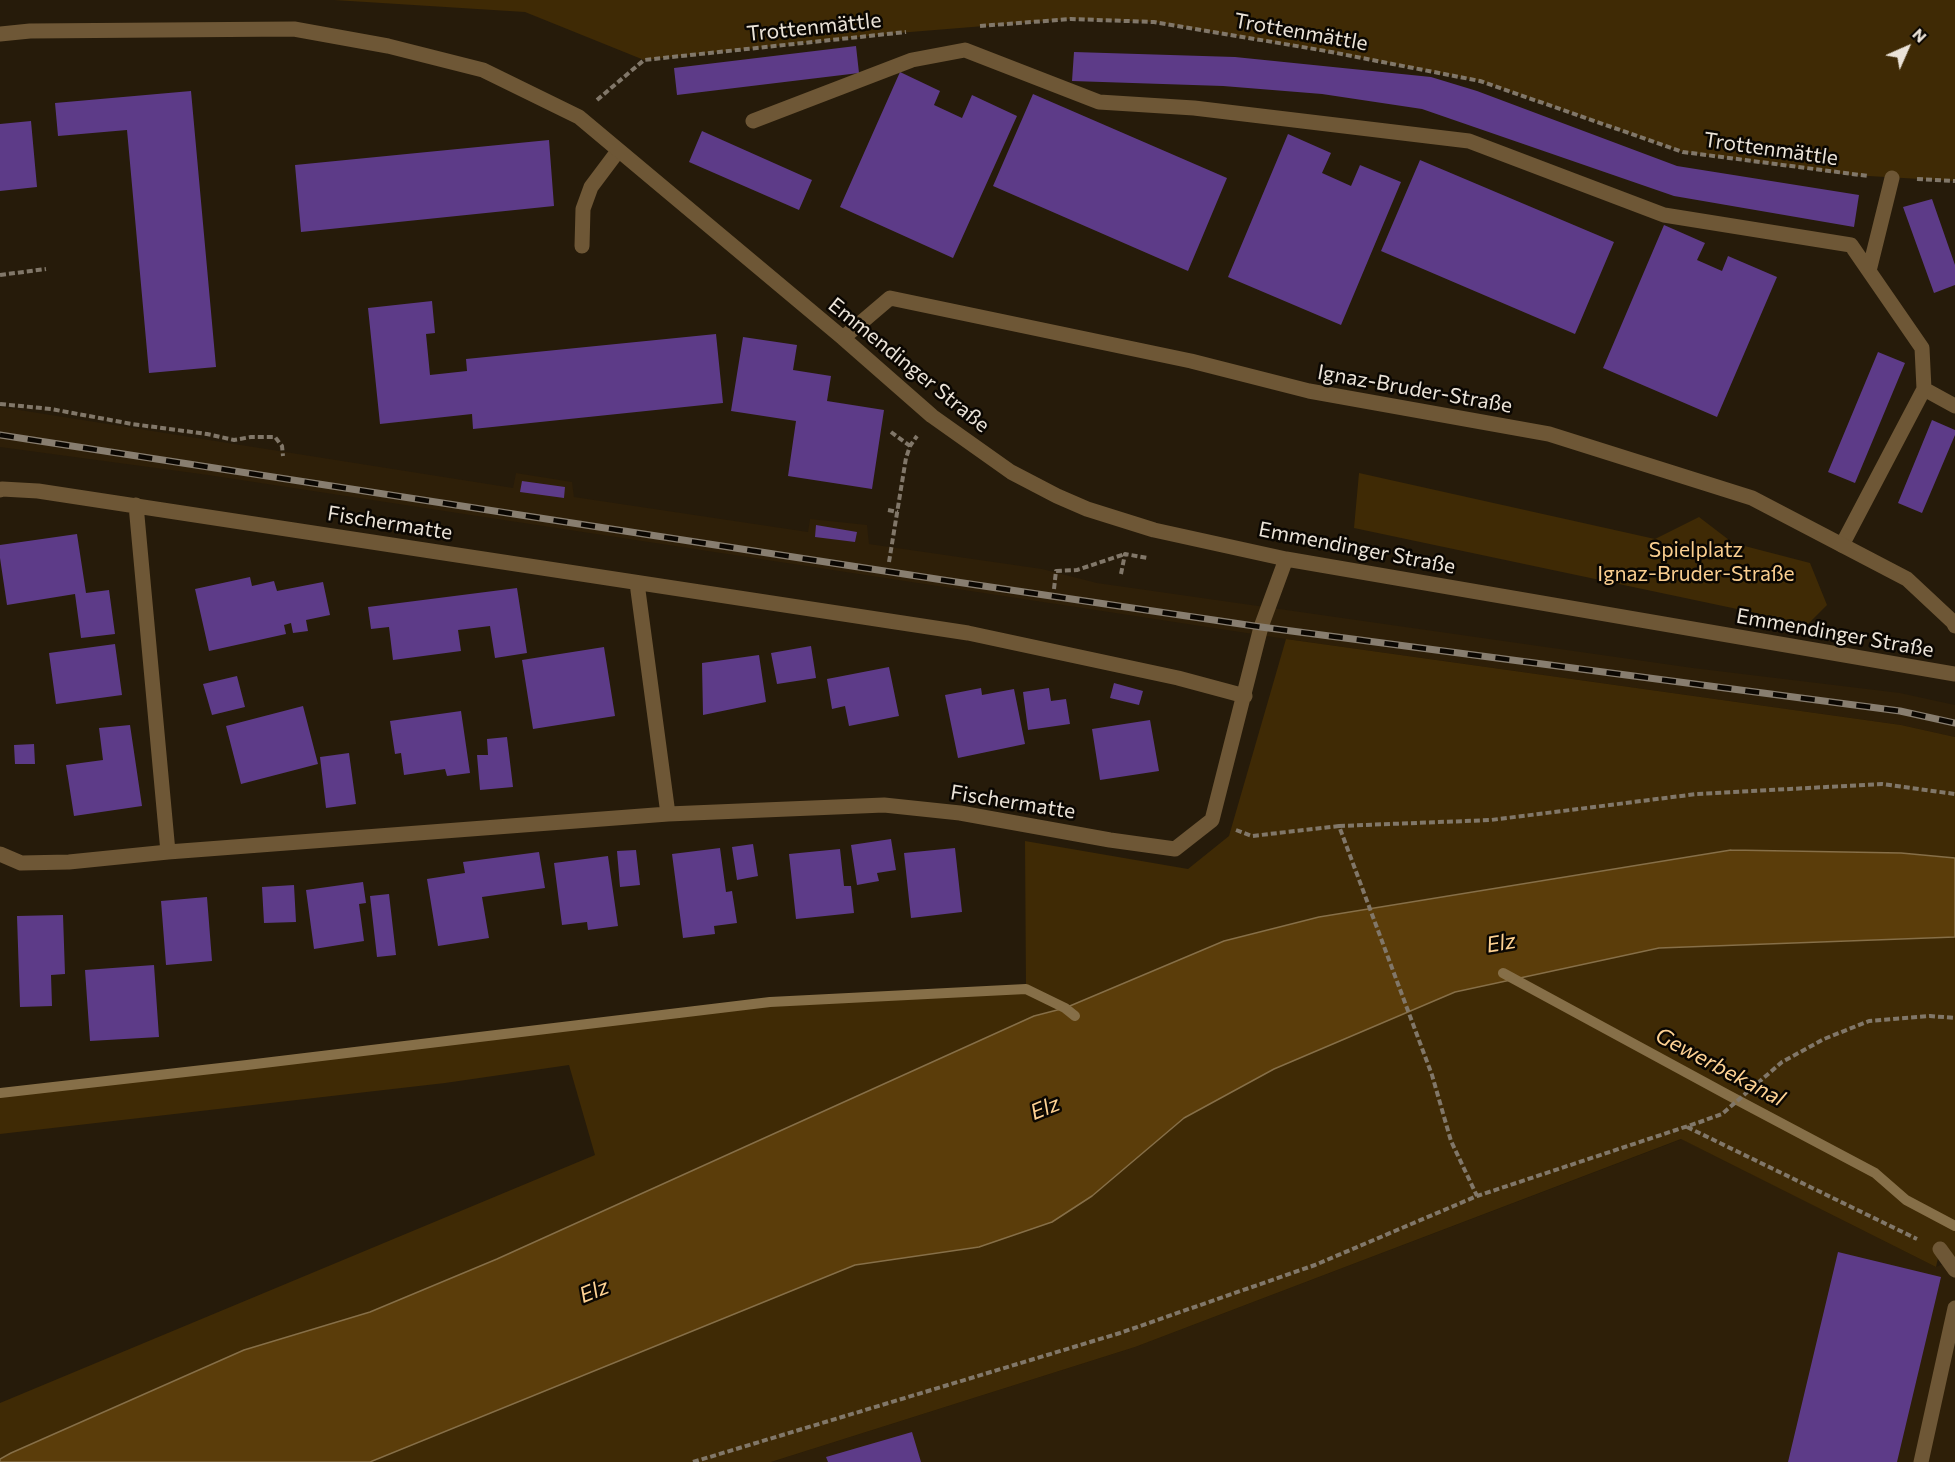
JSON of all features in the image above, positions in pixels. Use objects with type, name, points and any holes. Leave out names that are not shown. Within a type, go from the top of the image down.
[{"type":"street","name":"Emmendinger Straße","points":[[0,34],[30,30],[294,29],[388,46],[483,70],[579,117],[843,338],[932,416],[1011,472],[1087,510],[1143,527],[1286,559],[1955,674]]},
{"type":"street","points":[[753,121],[912,60],[965,50],[1099,102],[1194,108],[1469,141],[1664,215],[1851,245],[1922,348],[1924,389],[1842,545]]},
{"type":"street","points":[[582,246],[583,209],[591,187],[618,151]]},
{"type":"street","points":[[1869,271],[1892,178]]},
{"type":"street","name":"Ignaz-Bruder-Straße","points":[[843,338],[890,298],[1191,361],[1309,391],[1549,434],[1752,498],[1907,579],[1953,621],[1955,626]]},
{"type":"street","points":[[1924,389],[1955,406]]},
{"type":"street","name":"Fischermatte","points":[[0,490],[38,491],[136,505],[968,633],[1178,678],[1245,696]]},
{"type":"street","points":[[136,505],[168,852]]},
{"type":"street","points":[[1212,820],[1261,627],[1286,559]]},
{"type":"street","points":[[637,583],[668,814]]},
{"type":"street","name":"Fischermatte","points":[[0,854],[21,863],[69,862],[168,852],[668,814],[884,805],[960,813],[1110,840],[1175,849],[1212,820]]},
{"type":"street","points":[[1921,1462],[1955,1308]]},
{"type":"path","name":"Trottenmättle","points":[[979,26],[1071,19],[1154,22],[1326,51],[1480,81],[1683,152],[1851,175],[1955,181]]},
{"type":"path","name":"Trottenmättle","points":[[579,117],[644,60],[910,32]]},
{"type":"path","points":[[0,275],[46,269]]},
{"type":"path","points":[[0,404],[207,434],[234,440],[275,437],[282,446],[283,456]]},
{"type":"path","points":[[891,432],[910,446]]},
{"type":"path","points":[[889,562],[906,458]]},
{"type":"path","points":[[888,510],[898,512]]},
{"type":"path","points":[[1054,589],[1056,571],[1077,570],[1125,554]]},
{"type":"path","points":[[1212,820],[1252,836],[1339,826],[1491,820],[1697,794],[1882,784],[1955,794]]},
{"type":"path","points":[[1339,826],[1432,1075],[1451,1142],[1477,1196]]},
{"type":"path","points":[[693,1462],[1120,1333],[1315,1265],[1477,1196],[1722,1114],[1782,1062],[1824,1039],[1869,1021],[1930,1016],[1955,1018]]},
{"type":"path","points":[[1686,1126],[1914,1238],[1948,1260]]},
{"type":"shaded area","points":[[0,407],[513,488],[516,473],[572,482],[574,497],[808,532],[810,519],[867,525],[869,544],[1042,569],[1097,583],[1693,668],[1900,693],[1955,705],[1955,737],[1901,725],[1286,639],[208,475],[0,447]]},
{"type":"shaded area","points":[[1682,1139],[1936,1267],[1955,1259],[1955,1462],[771,1462],[1135,1347]]},
{"type":"green space","points":[[334,0],[1955,0],[1955,181],[1851,175],[1683,152],[1480,81],[1326,51],[1154,22],[1071,19],[898,33],[644,60],[525,12]]},
{"type":"green space","name":"Spielplatz Ignaz-Bruder-Straße","points":[[1359,473],[1655,539],[1699,517],[1733,543],[1810,563],[1827,605],[1808,624],[1354,528]]},
{"type":"green space","points":[[1286,639],[1901,725],[1955,737],[1955,858],[1901,853],[1731,850],[1319,917],[1224,941],[1065,1008],[1034,1016],[497,1259],[370,1312],[244,1350],[0,1459],[0,1403],[595,1155],[569,1065],[445,1083],[0,1134],[0,1093],[770,1002],[1026,989],[1025,841],[1188,869],[1229,836]]},
{"type":"green space","points":[[1955,937],[1955,1259],[1940,1249],[1936,1267],[1681,1139],[1135,1347],[771,1462],[370,1462],[855,1265],[1092,1196],[1184,1118],[1274,1069],[1455,992],[1659,948]]},
{"type":"water","name":"Elz","points":[[1731,850],[1901,853],[1955,858],[1955,937],[1659,948],[1455,992],[1274,1069],[1184,1118],[1092,1196],[1052,1222],[979,1247],[855,1265],[370,1462],[0,1462],[0,1459],[11,1453],[244,1350],[370,1312],[497,1259],[1034,1016],[1065,1008],[1224,941],[1319,917]]},
{"type":"building","points":[[856,46],[859,73],[677,95],[674,68]]},
{"type":"building","points":[[1074,52],[1235,57],[1431,77],[1477,91],[1677,166],[1859,195],[1854,227],[1674,196],[1422,109],[1322,94],[1223,86],[1072,81]]},
{"type":"building","points":[[900,72],[940,91],[934,105],[962,118],[972,95],[1017,116],[953,258],[840,207]]},
{"type":"building","points":[[191,91],[216,367],[149,373],[127,130],[58,136],[55,103]]},
{"type":"building","points":[[1033,94],[1227,178],[1188,271],[993,186]]},
{"type":"building","points":[[31,121],[37,187],[0,191],[0,124]]},
{"type":"building","points":[[702,131],[812,180],[799,210],[689,162]]},
{"type":"building","points":[[1288,134],[1331,153],[1322,173],[1351,186],[1360,165],[1401,182],[1341,325],[1228,277]]},
{"type":"building","points":[[549,140],[554,206],[301,232],[295,165]]},
{"type":"building","points":[[1420,160],[1614,242],[1575,334],[1381,251]]},
{"type":"building","points":[[1932,199],[1955,265],[1955,285],[1934,293],[1903,207]]},
{"type":"building","points":[[1664,225],[1705,243],[1697,260],[1722,271],[1728,256],[1777,277],[1717,417],[1603,368]]},
{"type":"building","points":[[432,301],[435,333],[426,334],[430,375],[467,371],[466,359],[716,334],[723,403],[473,429],[472,414],[380,424],[368,308]]},
{"type":"building","points":[[743,337],[797,345],[793,370],[831,376],[827,401],[884,410],[872,489],[788,476],[796,421],[731,411]]},
{"type":"building","points":[[1878,352],[1905,363],[1855,483],[1828,472]]},
{"type":"building","points":[[1932,420],[1955,430],[1955,435],[1922,513],[1898,503]]},
{"type":"building","points":[[522,481],[565,487],[564,498],[520,492]]},
{"type":"building","points":[[816,525],[857,532],[855,542],[815,537]]},
{"type":"building","points":[[77,534],[86,593],[109,590],[115,634],[81,638],[75,594],[7,605],[0,545]]},
{"type":"building","points":[[250,577],[252,586],[274,581],[277,591],[323,582],[330,615],[306,620],[308,631],[293,633],[291,623],[284,625],[286,634],[209,651],[195,589]]},
{"type":"building","points":[[517,588],[527,653],[495,658],[490,626],[458,630],[461,651],[393,660],[389,627],[371,629],[368,607]]},
{"type":"building","points":[[115,644],[122,695],[56,704],[49,653]]},
{"type":"building","points":[[811,646],[816,678],[777,684],[771,653]]},
{"type":"building","points":[[604,647],[615,716],[533,729],[522,660]]},
{"type":"building","points":[[759,655],[766,702],[703,715],[702,663]]},
{"type":"building","points":[[889,667],[899,716],[849,726],[845,706],[832,709],[827,679]]},
{"type":"building","points":[[237,676],[245,707],[212,715],[203,684]]},
{"type":"building","points":[[1114,683],[1143,691],[1139,705],[1110,698]]},
{"type":"building","points":[[981,688],[982,695],[1014,689],[1025,744],[958,758],[945,695]]},
{"type":"building","points":[[1049,688],[1051,701],[1066,699],[1070,724],[1028,730],[1023,692]]},
{"type":"building","points":[[303,706],[318,764],[241,784],[226,726]]},
{"type":"building","points":[[461,711],[470,773],[447,776],[445,769],[404,775],[401,753],[395,754],[390,721]]},
{"type":"building","points":[[1150,720],[1159,771],[1100,780],[1092,729]]},
{"type":"building","points":[[130,725],[142,806],[74,816],[66,765],[103,760],[99,728]]},
{"type":"building","points":[[507,737],[513,787],[480,790],[477,755],[488,755],[487,739]]},
{"type":"building","points":[[34,744],[35,764],[15,764],[14,745]]},
{"type":"building","points":[[349,753],[356,804],[326,808],[320,757]]},
{"type":"building","points":[[891,839],[896,870],[877,873],[879,881],[857,885],[851,845]]},
{"type":"building","points":[[753,844],[758,876],[737,880],[732,847]]},
{"type":"building","points":[[720,848],[726,892],[732,891],[737,923],[714,926],[715,934],[683,938],[672,854]]},
{"type":"building","points":[[955,848],[962,912],[911,918],[904,853]]},
{"type":"building","points":[[840,849],[844,886],[851,886],[854,913],[796,919],[789,854]]},
{"type":"building","points":[[636,850],[640,885],[620,887],[617,851]]},
{"type":"building","points":[[539,852],[545,888],[482,897],[489,938],[438,946],[427,879],[465,873],[463,862]]},
{"type":"building","points":[[608,856],[618,926],[588,930],[587,922],[562,925],[554,863]]},
{"type":"building","points":[[363,882],[366,903],[359,904],[364,941],[314,949],[306,890]]},
{"type":"building","points":[[294,885],[296,922],[264,923],[262,887]]},
{"type":"building","points":[[389,894],[396,955],[377,957],[370,896]]},
{"type":"building","points":[[207,897],[212,961],[166,965],[161,901]]},
{"type":"building","points":[[63,915],[65,974],[51,975],[52,1006],[20,1007],[17,916]]},
{"type":"building","points":[[154,965],[159,1037],[90,1041],[85,970]]},
{"type":"building","points":[[1838,1252],[1941,1277],[1897,1462],[1788,1462]]},
{"type":"building","points":[[912,1432],[921,1462],[828,1462],[826,1457]]},
{"type":"waterway","name":"Gewerbekanal","points":[[1503,973],[1875,1173],[1906,1200],[1955,1226]]},
{"type":"waterway","points":[[0,1093],[770,1002],[1026,989],[1065,1008],[1075,1016]]},
{"type":"railway","points":[[0,435],[1261,627],[1900,711],[1955,723]]}]
